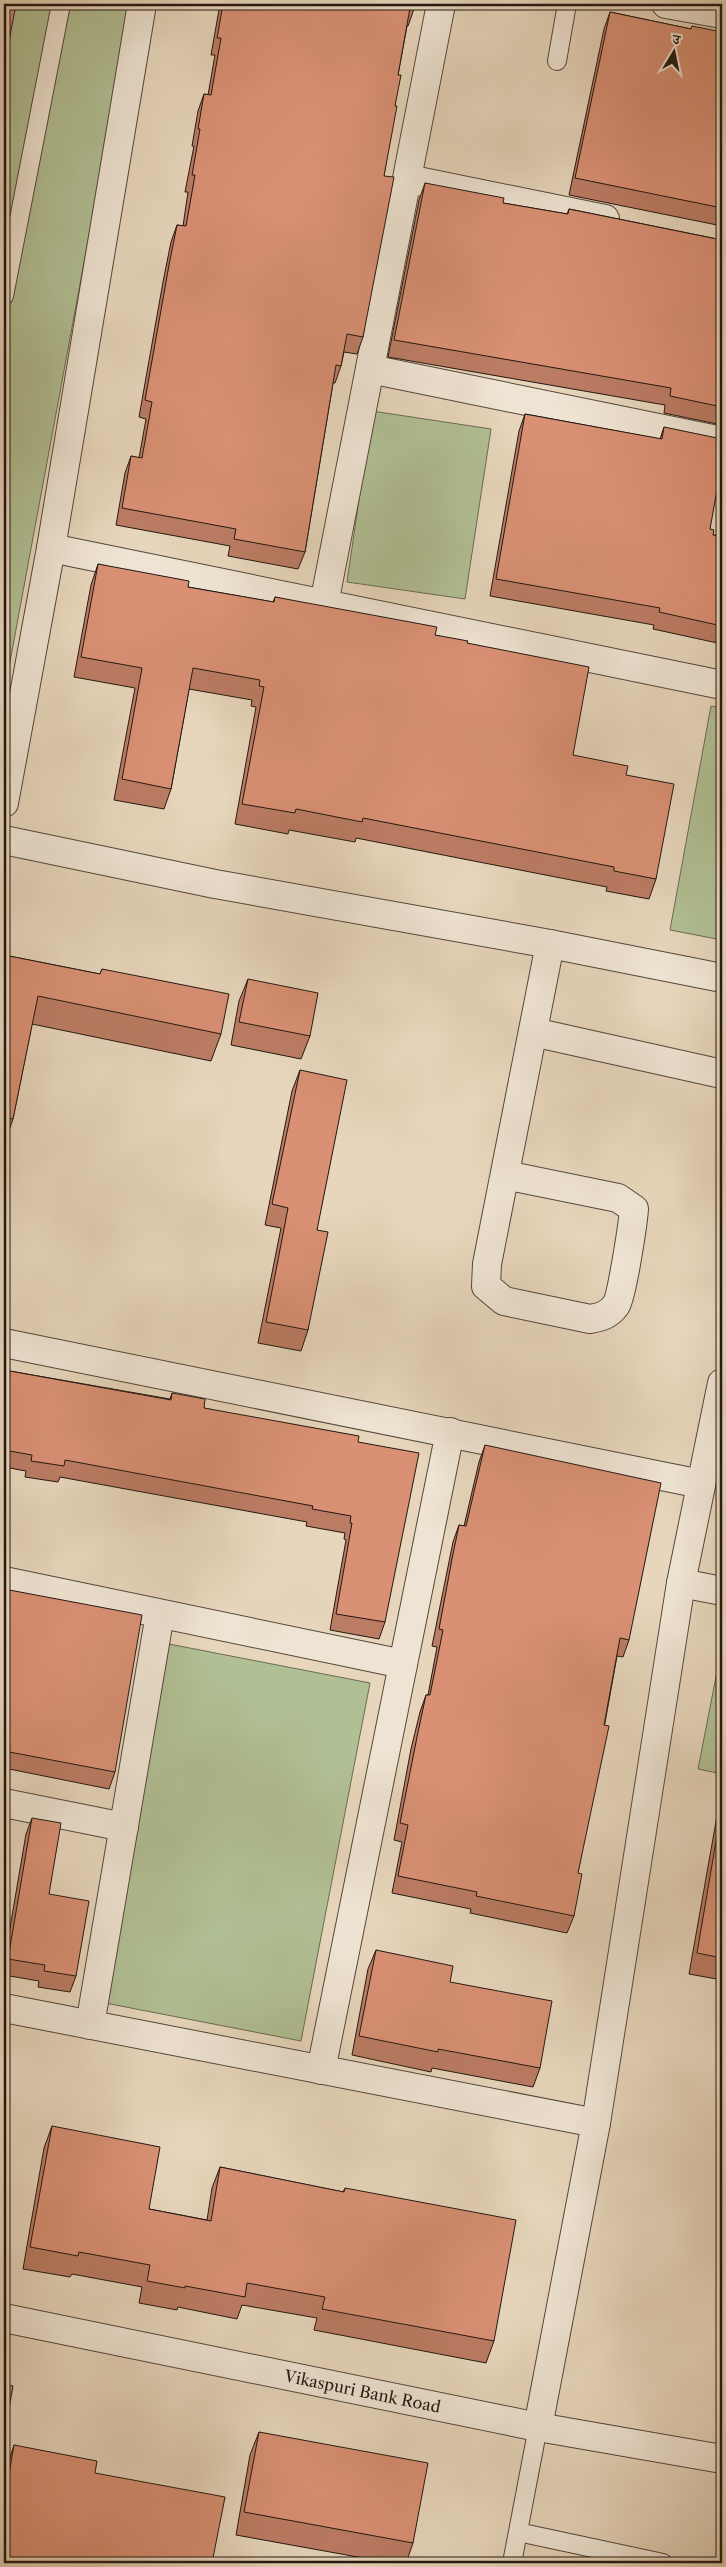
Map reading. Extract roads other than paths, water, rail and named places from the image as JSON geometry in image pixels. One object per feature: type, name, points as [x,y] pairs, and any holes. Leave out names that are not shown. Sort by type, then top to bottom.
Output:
[{"type":"street","points":[[4,804],[51,548],[142,4]]},
{"type":"street","points":[[324,604],[442,4]]},
{"type":"street","points":[[666,4],[722,14]]},
{"type":"street","points":[[408,179],[627,223]]},
{"type":"street","points":[[370,369],[722,441]]},
{"type":"street","points":[[51,548],[722,685]]},
{"type":"street","points":[[4,840],[215,884],[550,944],[722,978]]},
{"type":"street","points":[[505,1175],[618,1198],[634,1209],[633,1224],[617,1303],[603,1317],[590,1319],[504,1301],[486,1286],[487,1264],[550,944]]},
{"type":"street","points":[[533,1032],[722,1074]]},
{"type":"street","points":[[4,1343],[701,1484]]},
{"type":"street","points":[[538,2427],[596,2123],[681,1583],[722,1383]]},
{"type":"street","points":[[321,2070],[450,1432]]},
{"type":"street","points":[[4,1581],[403,1664]]},
{"type":"street","points":[[681,1583],[722,1591]]},
{"type":"street","points":[[90,2025],[160,1614]]},
{"type":"street","points":[[4,1803],[124,1827]]},
{"type":"street","points":[[4,2008],[596,2123]]},
{"type":"street","name":"Vikaspuri Bank Road","points":[[4,2318],[538,2427],[722,2459]]},
{"type":"lane","points":[[4,296],[61,4]]},
{"type":"lane","points":[[556,61],[568,4]]},
{"type":"lane","points":[[512,2563],[538,2427]]},
{"type":"lane","points":[[518,2532],[663,2563]]}]
